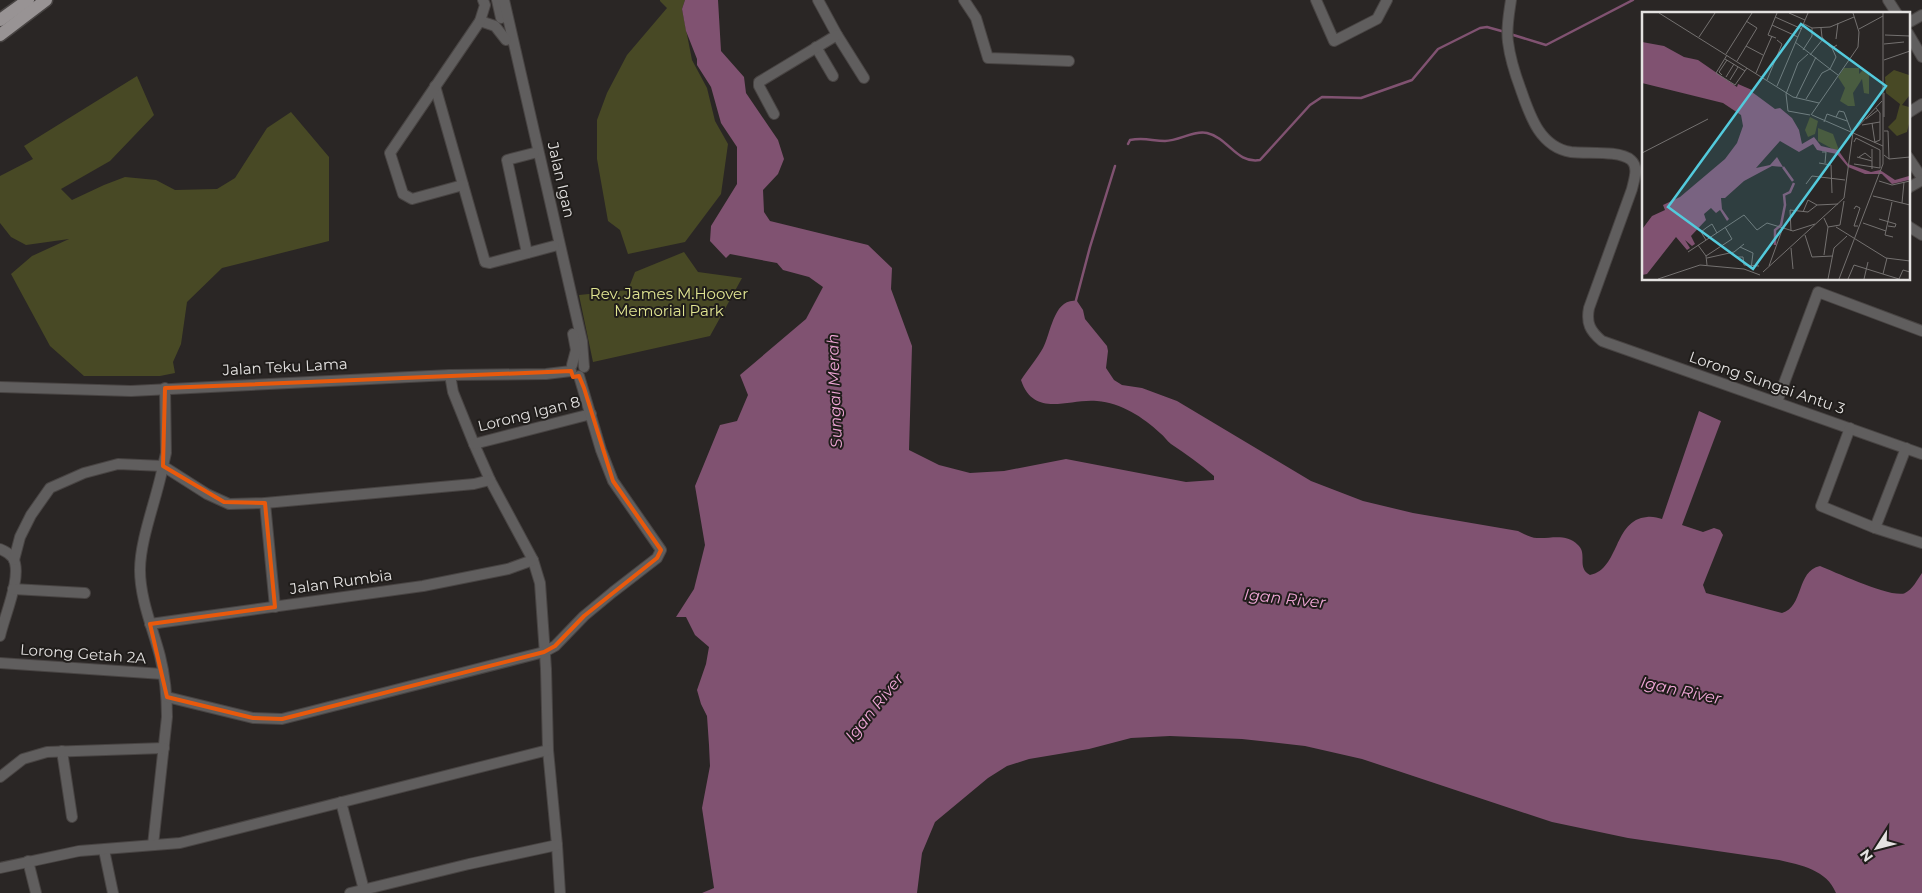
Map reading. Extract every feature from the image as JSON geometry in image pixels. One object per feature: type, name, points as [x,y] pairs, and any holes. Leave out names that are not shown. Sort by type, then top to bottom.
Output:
[{"type":"main road","points":[[0,20],[28,0]]},
{"type":"main road","points":[[0,35],[46,0]]},
{"type":"street","points":[[480,21],[485,5],[483,0]]},
{"type":"street","points":[[463,185],[412,199],[407,198],[403,194],[390,153],[491,6],[493,0]]},
{"type":"street","name":"Jalan Igan","points":[[497,0],[534,153],[575,342],[577,370]]},
{"type":"street","name":"Jalan Igan","points":[[504,0],[582,341],[577,370]]},
{"type":"street","points":[[509,20],[513,0]]},
{"type":"street","points":[[818,0],[836,35],[864,78]]},
{"type":"street","points":[[964,0],[976,18],[988,58],[1069,60]]},
{"type":"street","points":[[1316,0],[1334,41],[1377,19],[1388,0]]},
{"type":"street","name":"Lorong Sungai Antu 3","points":[[1511,0],[1507,40],[1513,70],[1530,118],[1537,130],[1558,148],[1570,152],[1615,155],[1627,158],[1633,162],[1636,171],[1632,189],[1589,308],[1587,320],[1591,332],[1602,341],[1922,454]]},
{"type":"street","points":[[1888,0],[1896,12]]},
{"type":"street","points":[[1910,22],[1922,15]]},
{"type":"street","points":[[480,21],[495,26],[506,40]]},
{"type":"street","points":[[774,114],[759,86],[759,82],[836,35]]},
{"type":"street","points":[[1910,36],[1922,57]]},
{"type":"street","points":[[816,47],[834,76]]},
{"type":"street","points":[[435,86],[485,262],[490,263],[554,246]]},
{"type":"street","points":[[1910,112],[1922,104]]},
{"type":"street","points":[[527,253],[507,160],[534,153]]},
{"type":"street","points":[[1910,161],[1922,179],[1910,187]]},
{"type":"street","points":[[1910,227],[1922,235]]},
{"type":"street","points":[[1777,402],[1818,292],[1922,331]]},
{"type":"street","points":[[168,697],[253,718],[282,719],[544,652],[555,646],[584,616],[657,558],[661,550],[613,480],[577,370]]},
{"type":"street","name":"Jalan Teku Lama","points":[[0,387],[131,391],[450,374],[546,374],[577,370]]},
{"type":"street","points":[[450,374],[453,392],[474,444],[490,480],[533,560],[540,583],[548,750],[560,893]]},
{"type":"street","points":[[153,845],[168,697],[141,587],[140,570],[142,549],[166,453],[165,388]]},
{"type":"street","name":"Lorong Igan 8","points":[[474,444],[591,414]]},
{"type":"street","points":[[1850,428],[1821,506],[1875,528],[1922,543]]},
{"type":"street","points":[[1875,528],[1906,448]]},
{"type":"street","points":[[14,560],[20,537],[31,514],[50,488],[84,473],[118,464],[163,466],[224,502],[242,504],[474,484],[490,480]]},
{"type":"street","points":[[265,503],[275,607]]},
{"type":"street","points":[[0,549],[11,556],[16,566],[14,589],[1,630]]},
{"type":"street","name":"Jalan Rumbia","points":[[150,624],[423,586],[508,569],[533,560]]},
{"type":"street","points":[[14,589],[85,593]]},
{"type":"street","name":"Lorong Getah 2A","points":[[0,664],[163,674]]},
{"type":"street","points":[[0,777],[31,755],[62,751],[164,748]]},
{"type":"street","points":[[0,868],[79,851],[180,843],[548,750]]},
{"type":"street","points":[[62,751],[72,817]]},
{"type":"street","points":[[341,802],[364,890]]},
{"type":"street","points":[[350,893],[557,845]]},
{"type":"street","points":[[104,850],[113,893]]},
{"type":"street","points":[[28,861],[36,893]]},
{"type":"highlighted area","points":[[571,371],[573,377],[579,376],[584,388],[613,481],[661,550],[657,558],[584,616],[555,646],[544,652],[282,719],[253,718],[167,697],[150,624],[275,607],[265,503],[224,502],[163,466],[165,388]]},
{"type":"green space","points":[[660,0],[685,0],[682,9],[692,60],[707,88],[715,121],[728,144],[721,194],[685,242],[628,254],[620,230],[608,221],[597,159],[597,120],[607,93],[627,55],[667,8]]},
{"type":"green space","points":[[137,76],[154,115],[110,161],[61,189],[72,200],[125,177],[156,180],[175,190],[217,189],[235,178],[267,128],[291,112],[329,157],[329,241],[222,268],[187,302],[181,344],[173,362],[175,373],[160,376],[84,376],[50,346],[11,274],[32,256],[69,239],[26,245],[11,237],[0,223],[0,176],[33,159],[24,146]]},
{"type":"green space","name":"Rev. James M.Hoover Memorial Park","points":[[684,252],[698,272],[742,278],[710,336],[593,362],[579,295],[628,290],[635,272]]},
{"type":"water","points":[[685,0],[718,0],[721,51],[744,77],[746,93],[778,140],[784,159],[778,174],[763,190],[764,212],[770,221],[868,245],[892,268],[891,289],[912,346],[909,450],[939,465],[970,473],[1004,471],[1066,459],[1186,482],[1214,480],[1214,476],[1171,444],[1153,427],[1139,416],[1123,408],[1097,401],[1043,403],[1034,399],[1027,392],[1021,380],[1043,348],[1058,310],[1069,301],[1077,301],[1083,310],[1085,319],[1107,346],[1106,368],[1114,380],[1122,385],[1142,388],[1177,401],[1311,481],[1363,501],[1413,513],[1518,531],[1535,538],[1558,537],[1573,541],[1581,549],[1584,568],[1590,575],[1600,571],[1607,564],[1628,526],[1636,520],[1649,517],[1662,519],[1699,411],[1721,421],[1682,525],[1703,532],[1714,528],[1720,530],[1723,535],[1703,585],[1706,593],[1782,613],[1794,604],[1807,575],[1812,569],[1820,566],[1877,589],[1899,594],[1905,593],[1910,589],[1922,573],[1922,893],[1836,893],[1832,885],[1820,874],[1796,864],[1628,838],[1552,822],[1362,759],[1305,746],[1242,739],[1170,736],[1131,738],[1089,749],[1029,759],[1007,766],[988,778],[935,822],[922,853],[917,893],[702,893],[714,888],[702,808],[710,766],[707,716],[697,690],[706,664],[709,647],[695,635],[686,617],[676,617],[694,589],[705,545],[695,486],[720,425],[737,421],[748,395],[740,375],[806,319],[823,287],[809,277],[783,270],[777,263],[730,254],[726,258],[710,241],[711,226],[737,184],[737,147],[721,123],[711,87],[697,65],[697,59],[686,31],[682,9]]},
{"type":"waterway","points":[[1510,34],[1546,45],[1633,0]]},
{"type":"waterway","points":[[1128,144],[1130,140],[1135,139],[1165,141],[1202,132],[1215,136],[1238,155],[1252,160],[1260,160],[1310,105],[1322,97],[1361,98],[1412,80],[1438,49],[1480,28],[1487,27],[1505,32]]},
{"type":"waterway","points":[[1075,304],[1115,166]]},
{"type":"water label","name":"Sungai Merah","points":[[834,391]]},
{"type":"water label","name":"Igan River","points":[[1285,598]]},
{"type":"water label","name":"Igan River","points":[[1681,690]]},
{"type":"water label","name":"Igan River","points":[[874,707]]}]
